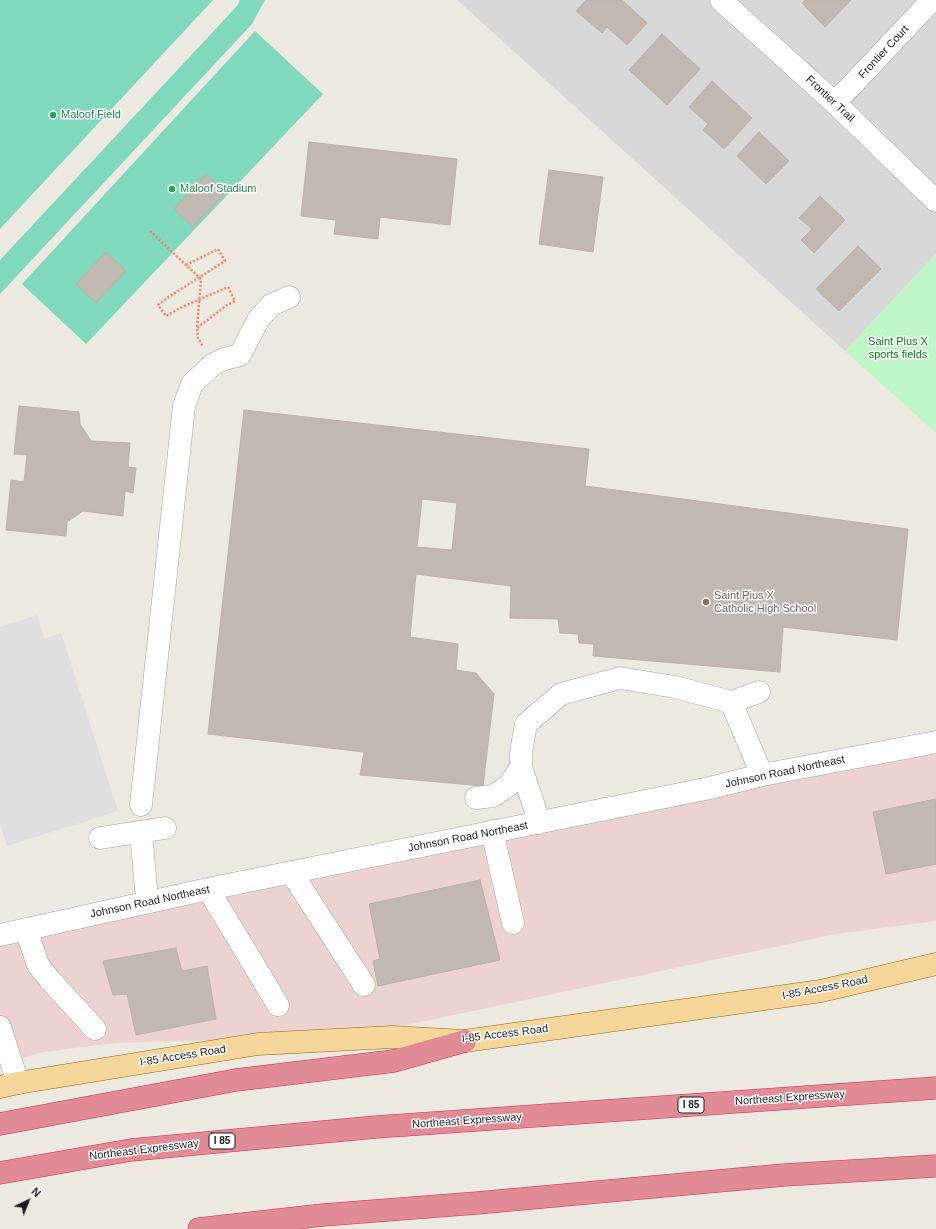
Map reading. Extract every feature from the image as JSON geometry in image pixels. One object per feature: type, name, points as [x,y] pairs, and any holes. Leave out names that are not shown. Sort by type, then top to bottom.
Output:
[{"type":"highway","points":[[0,1124],[236,1080],[394,1061],[466,1041]]},
{"type":"highway","name":"Northeast Expressway","points":[[0,1173],[131,1150],[376,1127],[936,1088]]},
{"type":"highway","points":[[199,1229],[323,1215],[491,1202],[784,1175],[936,1166]]},
{"type":"main road","name":"I-85 Access Road","points":[[9,1085],[258,1044],[392,1037],[466,1041],[821,991],[936,964]]},
{"type":"street","name":"Frontier Trail","points":[[721,0],[836,103],[936,201]]},
{"type":"street","name":"Frontier Court","points":[[836,103],[932,0]]},
{"type":"street","points":[[141,806],[184,406],[192,384],[212,365],[224,359],[240,355],[258,320],[271,305],[289,297]]},
{"type":"street","points":[[538,823],[521,767],[521,752],[526,724],[561,694],[620,678],[675,687],[732,702],[759,692]]},
{"type":"street","points":[[732,702],[762,775]]},
{"type":"street","name":"Johnson Road Northeast","points":[[0,935],[208,889],[710,788],[762,775],[936,742]]},
{"type":"street","points":[[476,798],[493,796],[509,785],[521,767]]},
{"type":"street","points":[[100,838],[164,828]]},
{"type":"street","points":[[492,831],[513,923]]},
{"type":"street","points":[[141,832],[146,889],[149,902]]},
{"type":"street","points":[[291,872],[364,985]]},
{"type":"street","points":[[208,889],[278,1005]]},
{"type":"street","points":[[26,929],[38,965],[95,1029]]},
{"type":"street","points":[[0,1027],[9,1085]]},
{"type":"path","points":[[150,231],[201,279],[197,328],[198,338],[212,365]]},
{"type":"path","points":[[186,265],[218,249],[225,261],[158,305],[166,316],[228,287],[235,301],[227,305],[197,328]]},
{"type":"shaded area","points":[[457,0],[936,0],[936,254],[845,351]]},
{"type":"shaded area","points":[[37,615],[44,639],[61,633],[118,811],[7,846],[0,824],[0,627]]},
{"type":"shaded area","points":[[936,746],[936,921],[836,934],[355,1036],[115,1043],[44,1052],[0,1064],[0,941]]},
{"type":"green space","name":"Maloof Field","points":[[0,0],[213,0],[0,229]]},
{"type":"green space","points":[[240,0],[265,0],[252,24],[0,294],[0,260],[237,6]]},
{"type":"green space","name":"Maloof Stadium","points":[[255,31],[323,94],[86,344],[22,284]]},
{"type":"green space","name":"Saint Pius X sports fields","points":[[936,254],[936,433],[845,351]]},
{"type":"building","points":[[586,0],[622,0],[647,23],[627,45],[607,27],[602,33],[576,11]]},
{"type":"building","points":[[805,0],[851,0],[825,27],[802,3]]},
{"type":"building","points":[[662,34],[700,69],[667,105],[629,70]]},
{"type":"building","points":[[712,81],[752,118],[724,149],[703,130],[708,124],[689,107]]},
{"type":"building","points":[[759,132],[789,161],[766,184],[737,156]]},
{"type":"building","points":[[309,142],[457,159],[450,225],[380,217],[378,239],[334,234],[336,220],[301,216]]},
{"type":"building","points":[[549,170],[603,177],[593,252],[539,244]]},
{"type":"building","points":[[206,174],[226,192],[193,227],[174,209]]},
{"type":"building","points":[[820,196],[845,220],[814,253],[801,240],[812,229],[799,218]]},
{"type":"building","points":[[858,246],[881,269],[839,311],[816,289]]},
{"type":"building","points":[[106,252],[126,271],[96,303],[76,284]]},
{"type":"building","points":[[19,406],[79,412],[80,424],[91,441],[130,443],[128,467],[136,468],[133,493],[125,491],[123,516],[83,511],[67,522],[66,536],[6,530],[11,480],[24,482],[27,455],[14,454]]},
{"type":"building","name":"Saint Pius X Catholic High School","points":[[244,410],[589,449],[585,486],[908,529],[897,640],[783,627],[780,672],[593,656],[594,644],[579,643],[578,634],[560,633],[558,619],[510,618],[511,586],[416,574],[410,637],[458,644],[456,670],[476,673],[494,694],[483,786],[360,775],[364,752],[208,734]],"holes":[[[422,499],[457,503],[452,550],[417,547]]]},
{"type":"building","points":[[936,799],[936,864],[886,874],[873,812]]},
{"type":"building","points":[[480,880],[500,960],[378,986],[373,961],[380,959],[369,904]]},
{"type":"building","points":[[176,948],[182,971],[207,966],[216,1019],[136,1035],[127,994],[113,995],[103,961]]},
{"type":"place","name":"Maloof Field","points":[[53,115]]},
{"type":"place","name":"Maloof Stadium","points":[[172,189]]},
{"type":"place","name":"Saint Pius X Catholic High School","points":[[706,602]]}]
